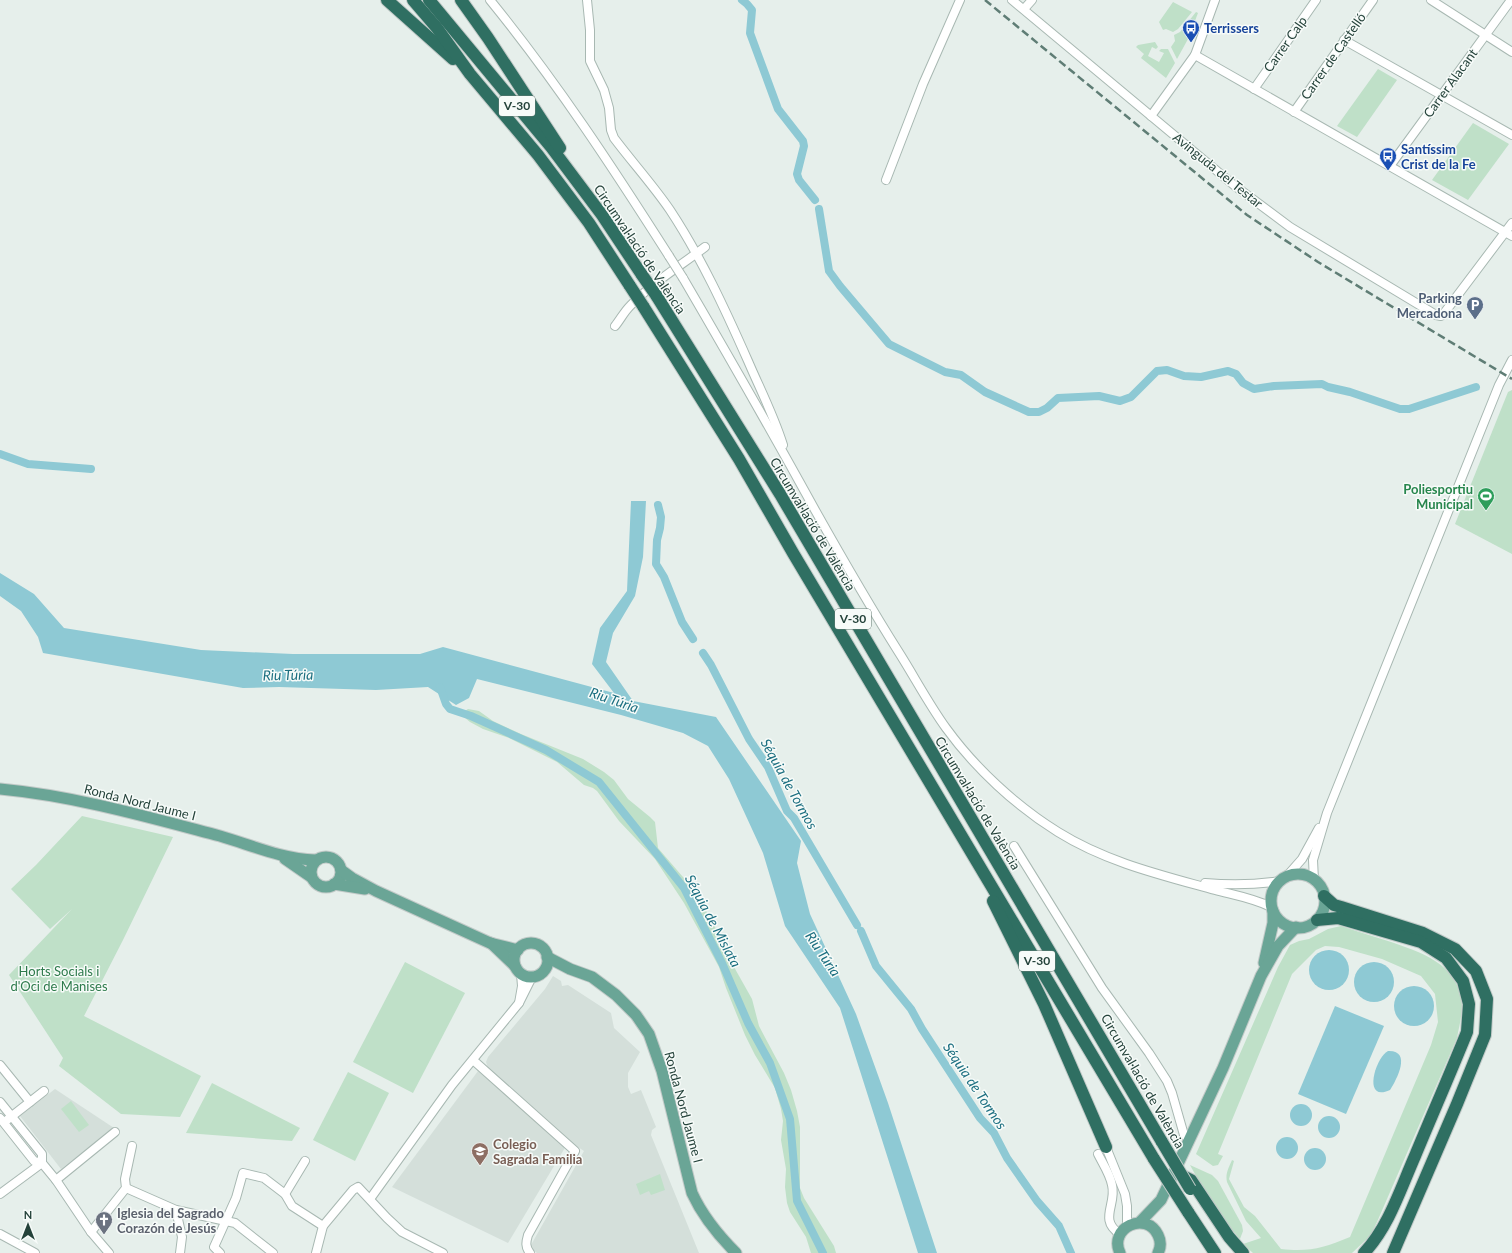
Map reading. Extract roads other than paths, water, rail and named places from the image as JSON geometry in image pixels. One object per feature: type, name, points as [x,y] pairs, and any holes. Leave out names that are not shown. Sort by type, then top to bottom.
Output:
[{"type":"highway","points":[[387,0],[470,74]]},
{"type":"highway","name":"V-30","points":[[412,0],[437,28],[470,74],[538,155],[589,222],[643,306],[739,459],[1154,1158],[1215,1253]]},
{"type":"highway","name":"Circumval·lació de València","points":[[429,0],[546,141],[602,215],[656,295],[776,488],[1162,1142],[1182,1175],[1193,1188],[1232,1253]]},
{"type":"highway","points":[[461,0],[488,38],[575,170],[602,215]]},
{"type":"highway","points":[[919,764],[955,833],[994,902],[1041,997],[1102,1150]]},
{"type":"highway","points":[[1324,896],[1334,905],[1423,933],[1455,949],[1476,971],[1487,999],[1485,1035],[1393,1253]]},
{"type":"highway","points":[[1317,920],[1338,918],[1421,942],[1446,958],[1463,981],[1469,1004],[1467,1032],[1388,1220],[1375,1241],[1364,1253]]},
{"type":"highway","points":[[1193,1188],[1229,1237],[1243,1253]]},
{"type":"main road","name":"Ronda Nord Jaume I","points":[[0,788],[25,791],[147,817],[301,860],[315,860]]},
{"type":"main road","name":"Ronda Nord Jaume I","points":[[272,852],[311,877]]},
{"type":"main road","points":[[323,856],[333,858],[340,865],[341,870],[340,878],[334,884],[327,887],[320,886],[314,882],[311,877],[310,868],[315,860],[323,856]]},
{"type":"main road","points":[[341,870],[352,878],[376,891],[490,943],[518,950]]},
{"type":"main road","points":[[1261,976],[1272,923],[1272,909],[1273,890],[1283,879],[1301,874],[1314,880],[1321,887],[1324,896],[1323,911],[1317,920],[1311,924],[1304,927],[1296,927],[1282,922],[1272,909]]},
{"type":"main road","points":[[334,884],[376,891]]},
{"type":"main road","points":[[1158,1253],[1160,1243],[1156,1222],[1161,1200],[1223,1068],[1261,976],[1278,946],[1296,927]]},
{"type":"main road","points":[[490,943],[518,970],[526,976],[532,977],[538,975],[547,962],[542,947],[536,944],[525,944],[518,950],[514,960],[518,970]]},
{"type":"main road","name":"Ronda Nord Jaume I","points":[[547,962],[592,977],[616,995],[636,1015],[648,1034],[662,1071],[692,1193],[700,1210],[720,1237],[736,1253]]},
{"type":"main road","points":[[1140,1222],[1161,1200]]},
{"type":"main road","points":[[1119,1252],[1118,1239],[1124,1230],[1133,1223],[1140,1222],[1153,1227],[1157,1232]]},
{"type":"street","points":[[490,0],[536,58],[625,187],[683,278],[871,608],[945,726],[973,760],[1005,792],[1034,816],[1060,833],[1098,853],[1131,866],[1225,893],[1253,899],[1272,909]]},
{"type":"street","points":[[587,0],[590,30],[590,61],[604,90],[609,108],[611,130],[614,138],[670,209],[697,254],[720,298],[741,345],[780,434],[789,463]]},
{"type":"street","points":[[886,180],[923,84],[960,0]]},
{"type":"street","name":"Avinguda del Testar","points":[[1012,0],[1235,186],[1290,226],[1436,315],[1441,316],[1509,234]]},
{"type":"street","points":[[1024,10],[1032,0]]},
{"type":"street","points":[[1151,116],[1195,55],[1215,0]]},
{"type":"street","name":"Carrer Calp","points":[[1254,89],[1316,0]]},
{"type":"street","name":"Carrer de Castelló","points":[[1294,112],[1373,0]]},
{"type":"street","points":[[1431,0],[1512,52]]},
{"type":"street","name":"Carrer Alacant","points":[[1390,166],[1511,0]]},
{"type":"street","points":[[1344,40],[1512,135]]},
{"type":"street","points":[[1195,55],[1509,234],[1512,223]]},
{"type":"street","points":[[615,326],[629,307],[648,290],[705,247]]},
{"type":"street","points":[[1314,880],[1313,860],[1327,813],[1503,374],[1512,360]]},
{"type":"street","points":[[1186,882],[1256,885],[1283,879],[1302,859],[1327,813]]},
{"type":"street","points":[[1014,846],[1102,988],[1168,1081],[1184,1135],[1190,1139]]},
{"type":"street","points":[[518,970],[522,986],[519,1003]]},
{"type":"street","points":[[370,1199],[452,1085],[519,1003],[532,977]]},
{"type":"street","points":[[473,1060],[576,1151],[528,1234],[526,1242],[527,1249],[530,1253]]},
{"type":"street","points":[[0,1065],[30,1102]]},
{"type":"street","points":[[44,1091],[11,1117],[1,1122],[34,1161],[42,1163],[56,1180],[91,1232],[109,1253]]},
{"type":"street","points":[[0,1102],[42,1154],[42,1163]]},
{"type":"street","points":[[56,1180],[115,1132]]},
{"type":"street","points":[[91,1232],[126,1188],[125,1179],[132,1146]]},
{"type":"street","points":[[1102,1150],[1125,1194],[1127,1206],[1124,1230],[1113,1229],[1110,1223],[1113,1190],[1102,1150]]},
{"type":"street","points":[[285,1194],[305,1161]]},
{"type":"street","points":[[0,1194],[42,1163]]},
{"type":"street","points":[[217,1250],[236,1198],[243,1173],[264,1178],[285,1194],[292,1206],[323,1226]]},
{"type":"street","points":[[316,1253],[323,1226],[352,1190],[358,1187],[402,1232],[443,1253]]},
{"type":"street","points":[[126,1188],[176,1210],[227,1220],[235,1223],[273,1253]]},
{"type":"street","points":[[176,1210],[182,1237],[180,1253]]},
{"type":"street","points":[[0,1236],[35,1253]]},
{"type":"water","name":"Riu Túria","points":[[631,501],[646,501],[643,557],[635,596],[613,633],[606,662],[633,701],[716,717],[801,841],[797,863],[810,914],[856,1014],[888,1103],[937,1253],[918,1253],[840,1008],[785,926],[763,853],[729,779],[708,746],[683,733],[621,715],[477,679],[469,698],[456,705],[428,687],[376,690],[279,687],[243,688],[43,653],[38,637],[21,611],[0,596],[0,573],[34,594],[64,628],[201,650],[293,654],[420,654],[443,647],[614,693],[592,664],[600,628],[627,591]]},
{"type":"water","points":[[1329,950],[1343,956],[1349,970],[1343,984],[1329,990],[1315,984],[1309,970],[1315,956]]},
{"type":"water","points":[[1374,962],[1388,968],[1394,982],[1388,996],[1374,1002],[1360,996],[1354,982],[1360,968]]},
{"type":"water","points":[[1414,986],[1428,992],[1434,1006],[1428,1020],[1414,1026],[1400,1020],[1394,1006],[1400,992]]},
{"type":"water","points":[[1335,1006],[1384,1026],[1346,1114],[1298,1094]]},
{"type":"water","points":[[1388,1051],[1395,1052],[1399,1055],[1401,1066],[1390,1090],[1381,1092],[1376,1090],[1374,1078],[1379,1062],[1383,1055]]},
{"type":"water","points":[[1301,1104],[1309,1107],[1312,1115],[1309,1123],[1301,1126],[1293,1123],[1290,1115],[1293,1107]]},
{"type":"water","points":[[1329,1116],[1337,1119],[1340,1127],[1337,1135],[1329,1138],[1321,1135],[1318,1127],[1321,1119]]},
{"type":"water","points":[[1287,1137],[1295,1140],[1298,1148],[1295,1156],[1287,1159],[1279,1156],[1276,1148],[1279,1140]]},
{"type":"water","points":[[1315,1148],[1323,1151],[1326,1159],[1323,1167],[1315,1170],[1307,1167],[1304,1159],[1307,1151]]},
{"type":"waterway","points":[[742,0],[752,10],[750,33],[778,109],[803,141],[804,146],[797,174],[799,180],[815,200]]},
{"type":"waterway","points":[[819,209],[829,271],[889,344],[945,372],[961,375],[985,392],[1029,412],[1039,412],[1047,408],[1058,398],[1099,396],[1120,401],[1131,397],[1157,371],[1167,370],[1184,376],[1201,377],[1228,371],[1236,374],[1243,383],[1254,389],[1274,386],[1322,384],[1400,409],[1409,409],[1476,387]]},
{"type":"waterway","name":"Séquia de Tormos","points":[[0,454],[28,464],[91,469]]},
{"type":"waterway","name":"Séquia de Tormos","points":[[658,505],[661,517],[657,540],[656,564],[664,577],[682,622],[693,639]]},
{"type":"waterway","name":"Séquia de Tormos","points":[[703,653],[711,665],[749,739],[768,767],[787,811],[794,818],[857,925]]},
{"type":"waterway","name":"Séquia de Mislata","points":[[440,687],[446,704],[450,709],[471,716],[546,750],[599,782],[684,888],[722,963],[748,1023],[770,1063],[790,1119],[797,1201],[823,1253]]},
{"type":"waterway","name":"Séquia de Tormos","points":[[861,931],[876,966],[911,1009],[922,1029],[980,1118],[994,1133],[1007,1158],[1037,1201],[1059,1226],[1071,1253]]},
{"type":"railway","points":[[985,0],[1247,215],[1318,262],[1512,379]]},
{"type":"place","name":"Terrissers","points":[[1191,43]]},
{"type":"place","name":"Santíssim Crist de la Fe","points":[[1388,171]]},
{"type":"place","name":"Parking Mercadona","points":[[1475,320]]},
{"type":"place","name":"Poliesportiu Municipal","points":[[1486,511]]},
{"type":"place","name":"Colegio Sagrada Familia","points":[[480,1166]]},
{"type":"place","name":"Iglesia del Sagrado Corazón de Jesús","points":[[104,1235]]},
{"type":"park label","name":"Horts Socials i d'Oci de Manises","points":[[59,978]]}]
